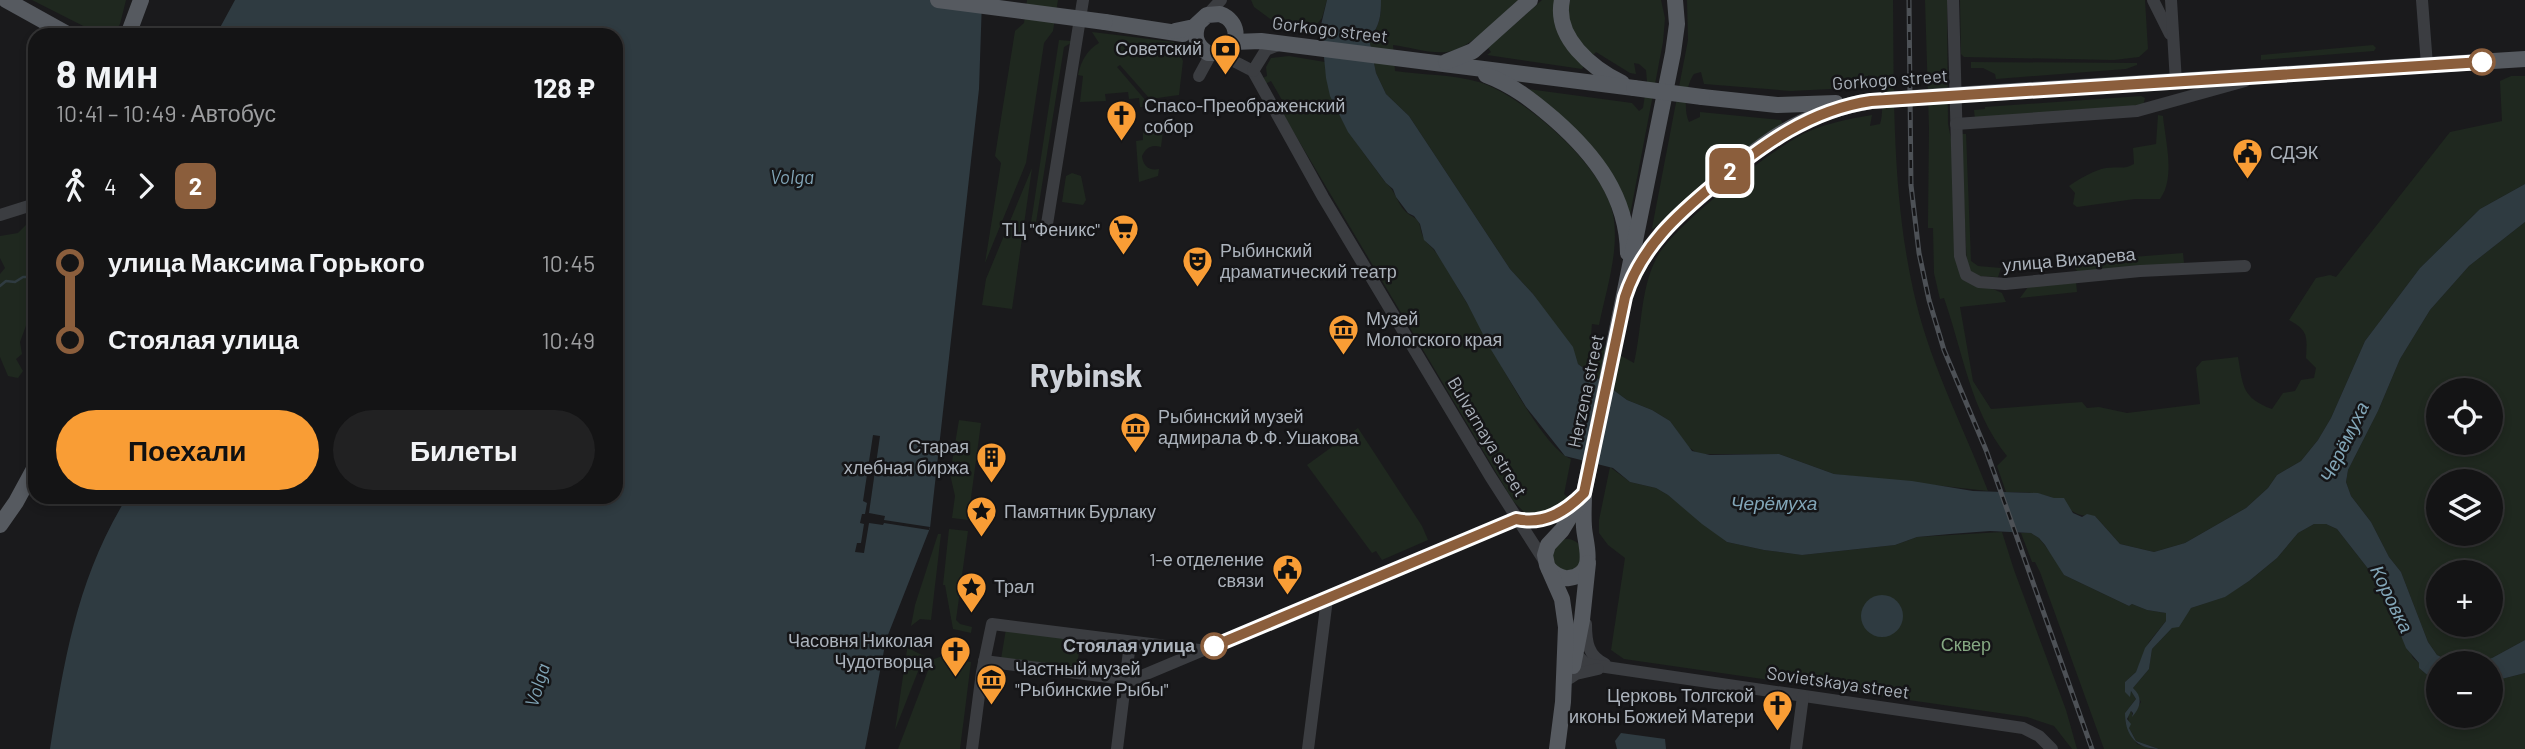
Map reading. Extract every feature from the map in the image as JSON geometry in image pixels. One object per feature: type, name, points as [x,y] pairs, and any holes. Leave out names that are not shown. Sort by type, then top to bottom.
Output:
[{"type":"main road","points":[[6,0],[56,28]]},
{"type":"main road","points":[[131,28],[141,0]]},
{"type":"main road","points":[[938,0],[1175,31],[1197,42]]},
{"type":"main road","points":[[1436,63],[1459,58],[1473,51],[1530,0]]},
{"type":"main road","points":[[1562,0],[1562,20],[1577,49],[1601,71],[1634,88]]},
{"type":"main road","points":[[1625,297],[1675,38],[1675,0]]},
{"type":"main road","points":[[1175,31],[1216,13],[1233,30],[1227,51],[1216,54],[1202,49],[1195,33],[1202,20]]},
{"type":"main road","name":"Gorkogo street","points":[[1233,30],[1261,41],[1702,97],[1791,105],[2525,59]]},
{"type":"main road","points":[[1436,63],[1480,74],[1513,87],[1566,129],[1593,158],[1612,187],[1624,217],[1628,249],[1625,297]]},
{"type":"main road","points":[[1625,297],[1636,269],[1663,230],[1691,203],[1749,156],[1800,123],[1832,110],[1871,101]]},
{"type":"main road","name":"Herzena street","points":[[1584,493],[1625,297]]},
{"type":"main road","points":[[0,525],[28,480]]},
{"type":"main road","points":[[1557,749],[1567,639],[1562,599],[1548,567],[1546,550],[1584,493]]},
{"type":"main road","points":[[1563,702],[1576,655],[1588,552],[1584,527],[1584,493]]},
{"type":"main road","points":[[1548,567],[1558,576],[1574,577],[1583,571],[1588,552],[1577,536],[1558,535]]},
{"type":"street","points":[[1047,224],[1083,0]]},
{"type":"street","points":[[1202,20],[1223,0],[1233,30]]},
{"type":"street","points":[[1953,0],[1956,124],[2148,110],[2258,77]]},
{"type":"street","points":[[2153,0],[2174,42]]},
{"type":"street","points":[[2171,0],[2176,82]]},
{"type":"street","points":[[2422,0],[2427,65]]},
{"type":"street","points":[[1199,76],[1216,54],[1253,71],[1266,50],[1288,44]]},
{"type":"street","name":"Bulvarnaya street","points":[[1253,71],[1317,186],[1548,567]]},
{"type":"street","name":"улица Вихарева","points":[[1956,124],[1960,256],[1964,273],[1971,279],[2005,284],[2140,271],[2245,266]]},
{"type":"street","points":[[0,215],[28,206]]},
{"type":"street","points":[[984,661],[1125,681],[1520,520],[1546,519],[1556,515],[1584,493]]},
{"type":"street","points":[[1520,520],[1547,528],[1558,535]]},
{"type":"street","points":[[1588,552],[1587,641],[1594,657],[1612,667]]},
{"type":"street","points":[[1308,749],[1327,599]]},
{"type":"street","points":[[972,749],[992,624],[1203,651]]},
{"type":"street","points":[[1567,639],[1576,655]]},
{"type":"street","points":[[1117,749],[1130,643]]},
{"type":"street","name":"Sovietskaya street","points":[[1576,655],[1588,664],[2023,728],[2039,736],[2052,749]]},
{"type":"street","name":"Sovietskaya street","points":[[1570,678],[1583,672],[1612,667]]},
{"type":"street","points":[[1796,749],[1803,696]]},
{"type":"green space","points":[[32,0],[126,0],[117,28],[87,28]]},
{"type":"green space","points":[[1027,0],[1058,0],[1053,31],[1044,43],[1026,163],[985,263],[1001,163],[995,156],[1015,31],[1024,23]]},
{"type":"green space","points":[[1251,0],[1327,0],[1322,18],[1312,30],[1281,27],[1254,7]]},
{"type":"green space","points":[[1381,0],[1518,0],[1485,31],[1456,50],[1433,52],[1393,45],[1395,71],[1468,79],[1497,90],[1539,117],[1579,155],[1607,195],[1615,228],[1613,256],[1599,325],[1592,324],[1591,335],[1594,341],[1634,363],[1644,297],[1651,271],[1656,259],[1681,228],[1748,171],[1805,133],[1830,124],[1872,115],[1870,126],[1880,124],[1881,119],[1882,100],[1877,77],[1868,75],[1870,87],[1791,91],[1704,84],[1701,72],[1694,74],[1686,98],[1689,122],[1700,117],[1700,112],[1781,120],[1783,124],[1693,193],[1653,229],[1688,40],[1687,0],[1893,0],[1898,190],[1908,265],[1931,351],[1988,491],[1834,474],[1779,454],[1699,454],[1688,447],[1670,421],[1627,400],[1578,364],[1533,294],[1510,269],[1409,116],[1386,94],[1376,73],[1369,38],[1376,30]]},
{"type":"green space","points":[[1542,0],[1555,0],[1585,65],[1582,69],[1487,55],[1491,52],[1488,48]]},
{"type":"green space","points":[[1570,0],[1661,0],[1665,18],[1663,42],[1630,215],[1528,89],[1632,103],[1639,111],[1643,108],[1646,70],[1634,63],[1636,74],[1630,73],[1596,52],[1593,55],[1582,44],[1570,23]]},
{"type":"green space","points":[[1925,0],[1947,0],[1948,124],[1952,144],[1956,256],[1986,286],[2002,293],[2006,302],[1960,307],[1973,381],[1991,409],[2082,402],[2087,408],[2099,407],[2127,413],[2200,404],[2196,368],[2202,361],[2238,357],[2241,376],[2249,395],[2272,409],[2283,393],[2295,391],[2301,380],[2314,378],[2316,368],[2306,358],[2305,335],[2289,320],[2316,278],[2330,275],[2336,277],[2450,132],[2502,121],[2500,81],[2511,76],[2525,76],[2525,184],[2480,209],[2420,268],[2365,341],[2331,418],[2301,461],[2277,475],[2268,488],[2246,508],[2185,543],[2154,552],[2120,544],[2095,516],[2075,513],[2046,495],[2006,492],[1997,466],[2007,456],[1994,438],[1976,400],[1944,298],[1940,299],[1934,273],[1933,228],[1928,228],[1929,128]]},
{"type":"green space","points":[[1960,0],[2145,0],[2148,49],[2139,57],[2114,60],[1964,57],[1961,54]]},
{"type":"green space","points":[[1092,32],[1174,42],[1183,61],[1179,95],[1150,99],[1120,65],[1117,67],[1146,101],[1147,107],[1140,107],[1139,98],[1129,99],[1128,92],[1105,94],[1106,101],[1080,102],[1083,76],[1078,75],[1079,70],[1088,53],[1099,43]]},
{"type":"green space","points":[[1059,40],[1071,43],[1064,47],[1035,229],[1030,229]]},
{"type":"green space","points":[[2373,45],[2376,48],[2374,51],[2261,60],[2261,55]]},
{"type":"green space","points":[[1289,56],[1325,62],[1332,96],[1346,126],[1407,213],[1418,221],[1422,235],[1446,268],[1528,412],[1558,450],[1571,459],[1564,494],[1567,497],[1564,506],[1558,511],[1527,515],[1513,501],[1281,111],[1286,107],[1271,81],[1265,84],[1263,78],[1267,76],[1266,67],[1271,58]]},
{"type":"green space","points":[[1971,62],[2137,65],[2126,69],[1996,79],[1995,74],[1983,68],[1971,68]]},
{"type":"green space","points":[[2141,96],[2145,98],[2143,106],[1975,119],[1974,110],[1985,107]]},
{"type":"green space","points":[[2158,115],[2163,116],[2169,170],[2168,181],[2160,199],[2135,199],[2077,207],[2073,204],[2075,193],[2069,186],[2101,169],[2130,166],[2134,164],[2133,148],[2156,144]]},
{"type":"green space","points":[[1149,130],[1150,133],[1163,131],[1161,147],[1150,147],[1142,156],[1147,167],[1159,169],[1158,176],[1139,182],[1136,141],[1143,140],[1143,131]]},
{"type":"green space","points":[[1961,134],[1966,134],[1971,261],[1978,266],[2001,268],[1998,277],[1978,276],[1967,269]]},
{"type":"green space","points":[[1032,168],[1012,309],[982,305],[986,279]]},
{"type":"green space","points":[[1072,173],[1081,176],[1086,200],[1083,205],[1062,202],[1066,176]]},
{"type":"green space","points":[[2525,222],[2525,640],[2503,652],[2434,651],[2426,637],[2503,637],[2503,560],[2426,560],[2426,637],[2401,572],[2389,557],[2371,522],[2351,496],[2346,482],[2348,470],[2378,411],[2400,359],[2430,310],[2469,266]]},
{"type":"green space","points":[[28,223],[28,323],[20,342],[22,354],[16,359],[23,371],[18,378],[8,376],[0,357],[0,274],[5,268],[0,258],[0,236],[18,233]]},
{"type":"green space","points":[[2183,253],[2184,263],[2078,272],[2070,262]]},
{"type":"green space","points":[[2076,282],[2077,292],[2020,298],[2028,287]]},
{"type":"green space","points":[[959,420],[981,423],[968,520],[952,518],[955,496],[950,474]]},
{"type":"green space","points":[[1358,428],[1422,526],[1428,540],[1382,560],[1376,551],[1372,553],[1307,465]]},
{"type":"green space","name":"Сквер","points":[[1610,467],[1630,482],[1656,488],[1668,495],[1727,542],[1764,550],[1802,555],[1895,545],[1917,537],[2002,532],[2066,710],[2077,749],[2072,749],[2054,726],[2027,717],[1624,659],[1611,650],[1625,558],[1608,545],[1599,533],[1599,520]]},
{"type":"green space","points":[[2314,524],[2326,524],[2337,529],[2373,575],[2413,658],[2426,674],[2426,728],[2503,728],[2503,679],[2525,673],[2525,749],[2159,749],[2136,741],[2129,728],[2128,713],[2132,712],[2132,716],[2141,702],[2133,688],[2149,669],[2152,649],[2191,608],[2224,597],[2249,581],[2277,558],[2298,533]]},
{"type":"green space","points":[[949,529],[968,531],[956,620],[972,627],[971,633],[953,629],[943,585]]},
{"type":"green space","points":[[2021,533],[2031,533],[2039,538],[2064,575],[2129,606],[2132,604],[2166,613],[2166,621],[2149,642],[2136,672],[2125,682],[2129,693],[2131,691],[2136,699],[2125,713],[2126,724],[2137,744],[2152,749],[2104,749],[2040,572],[2035,562],[2032,562]]},
{"type":"green space","points":[[938,534],[941,534],[931,620],[920,619],[911,626],[915,605]]},
{"type":"green space","points":[[1567,539],[1578,544],[1583,555],[1578,566],[1567,571],[1556,566],[1551,555],[1556,544]]},
{"type":"green space","points":[[1006,629],[1109,644],[1107,652],[1084,649],[1079,653],[1078,659],[1082,665],[1105,668],[1104,674],[1001,659]]},
{"type":"green space","points":[[908,643],[912,650],[924,656],[895,730]]},
{"type":"green space","points":[[942,656],[971,662],[960,749],[898,749],[932,660]]},
{"type":"water","name":"Volga","points":[[235,0],[982,0],[979,89],[930,528],[886,640],[865,749],[50,749],[75,619],[96,558],[123,504],[623,504],[623,28],[220,28]]},
{"type":"water","name":"Черёмуха","points":[[1327,0],[1381,0],[1376,30],[1369,38],[1376,73],[1386,94],[1409,116],[1510,269],[1533,294],[1573,347],[1578,364],[1627,400],[1670,421],[1692,451],[1710,455],[1779,454],[1834,474],[1912,481],[1973,491],[2038,493],[2064,498],[2073,513],[2082,517],[2087,514],[2095,516],[2120,544],[2154,552],[2185,543],[2246,508],[2268,488],[2277,475],[2301,461],[2331,418],[2365,341],[2420,268],[2480,209],[2525,184],[2525,222],[2469,266],[2430,310],[2400,359],[2378,411],[2348,470],[2346,482],[2351,496],[2371,522],[2389,557],[2401,572],[2428,642],[2434,651],[2426,651],[2426,674],[2406,648],[2383,592],[2373,575],[2337,529],[2326,524],[2314,524],[2298,533],[2277,558],[2249,581],[2225,597],[2191,608],[2179,627],[2172,628],[2152,649],[2149,669],[2133,688],[2139,698],[2139,706],[2132,717],[2131,711],[2127,719],[2136,741],[2159,749],[2151,748],[2138,743],[2133,739],[2127,728],[2125,713],[2136,699],[2131,691],[2130,697],[2125,692],[2125,682],[2136,672],[2145,648],[2166,621],[2166,613],[2132,604],[2129,606],[2064,575],[2045,545],[2031,533],[1990,531],[1917,537],[1895,545],[1802,555],[1764,550],[1727,542],[1656,488],[1630,482],[1613,468],[1565,456],[1526,407],[1490,348],[1467,303],[1434,249],[1424,240],[1420,224],[1408,213],[1393,189],[1348,132],[1330,96],[1321,25]]},
{"type":"water","points":[[1882,595],[1897,601],[1903,616],[1897,631],[1882,637],[1867,631],[1861,616],[1867,601]]},
{"type":"water","name":"Черёмуха","points":[[2525,640],[2525,673],[2503,679],[2503,652]]},
{"type":"water","points":[[1621,733],[1665,739],[1666,749],[1617,749],[1615,741]]},
{"type":"pier","points":[[873,435],[880,436],[869,513],[885,516],[884,520],[930,527],[929,530],[869,523],[864,553],[855,552],[857,543],[861,543],[864,524],[860,523],[867,503],[863,501]]},
{"type":"waterway","points":[[0,286],[6,281],[15,282],[28,277]]},
{"type":"railway","points":[[1909,0],[1911,185],[1919,253],[1929,300],[1944,350],[1986,450],[2092,749]]},
{"type":"bus line","name":"2","points":[[1214,646],[1516,519],[1524,521],[1550,518],[1575,502],[1584,493],[1625,297],[1643,256],[1663,230],[1691,203],[1758,149],[1800,123],[1832,110],[1871,101],[2482,62]]},
{"type":"place","name":"Советский","points":[[1225,76]]},
{"type":"place","name":"Спасо-Преображенский собор","points":[[1121,143]]},
{"type":"place","name":"СДЭК","points":[[2247,180]]},
{"type":"place","name":"ТЦ \"Феникс\"","points":[[1123,257]]},
{"type":"place","name":"Рыбинский драматический театр","points":[[1197,288]]},
{"type":"place","name":"Музей Мологского края","points":[[1343,356]]},
{"type":"place","name":"Рыбинский музей адмирала Ф.Ф. Ушакова","points":[[1135,454]]},
{"type":"place","name":"Старая хлебная биржа","points":[[992,484]]},
{"type":"place","name":"Памятник Бурлаку","points":[[981,539]]},
{"type":"place","name":"1-е отделение связи","points":[[1287,597]]},
{"type":"place","name":"Трал","points":[[971,614]]},
{"type":"place","name":"Стоялая улица","points":[[1214,646]]},
{"type":"place","name":"Часовня Николая Чудотворца","points":[[956,678]]},
{"type":"place","name":"Частный музей \"Рыбинские Рыбы\"","points":[[992,706]]},
{"type":"place","name":"Церковь Толгской иконы Божией Матери","points":[[1777,733]]},
{"type":"district","name":"Rybinsk","points":[[1086,376]]},
{"type":"water label","name":"Коровка","points":[[2392,599]]}]
